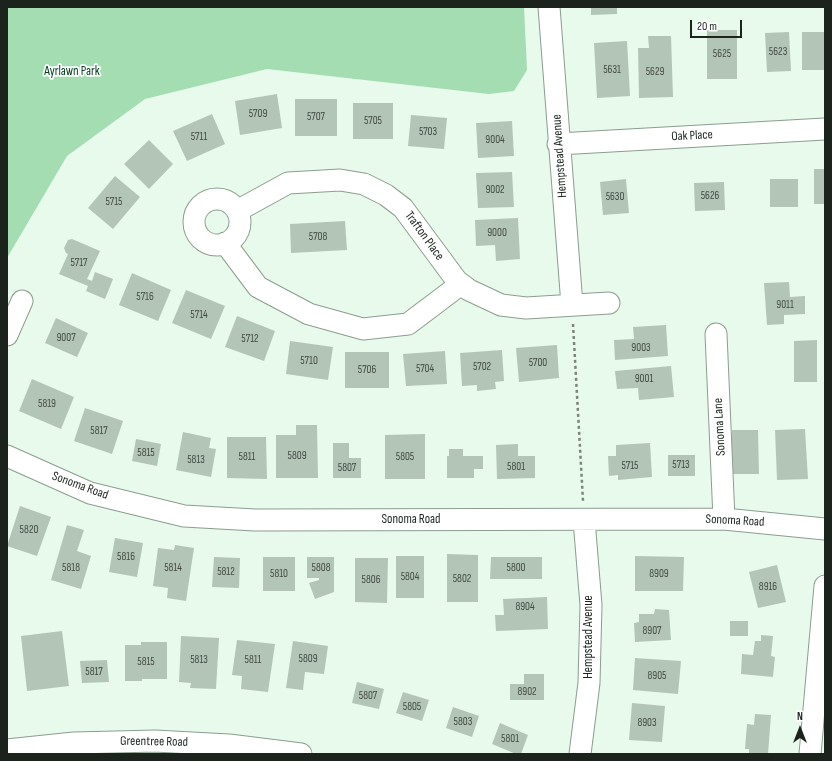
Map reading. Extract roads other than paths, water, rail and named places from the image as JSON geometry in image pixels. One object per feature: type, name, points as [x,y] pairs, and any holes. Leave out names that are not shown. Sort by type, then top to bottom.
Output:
[{"type":"street","name":"Hempstead Avenue","points":[[549,7],[558,144],[572,305]]},
{"type":"street","name":"Oak Place","points":[[558,144],[825,129]]},
{"type":"street","name":"Trafton Place","points":[[238,211],[288,183],[340,180],[364,184],[386,194],[403,208],[457,280],[469,290],[502,305],[526,308],[609,303]]},
{"type":"street","points":[[210,200],[226,200],[238,211],[240,226],[237,234],[232,240],[225,244],[217,245],[202,239],[197,233],[194,225],[196,214],[203,204],[210,200]]},
{"type":"street","points":[[225,244],[258,287],[309,314],[363,329],[408,324],[461,284]]},
{"type":"street","points":[[7,335],[22,301]]},
{"type":"street","name":"Sonoma Lane","points":[[716,334],[724,519]]},
{"type":"street","name":"Sonoma Road","points":[[7,456],[90,493],[184,516],[255,520],[724,519],[825,529]]},
{"type":"street","name":"Hempstead Avenue","points":[[580,754],[589,683],[591,613],[584,520]]},
{"type":"street","points":[[810,754],[825,586]]},
{"type":"street","name":"Greentree Road","points":[[7,750],[74,743],[155,741],[229,745],[301,754]]},
{"type":"park label","name":"Ayrlawn Park","points":[[72,72]]}]
